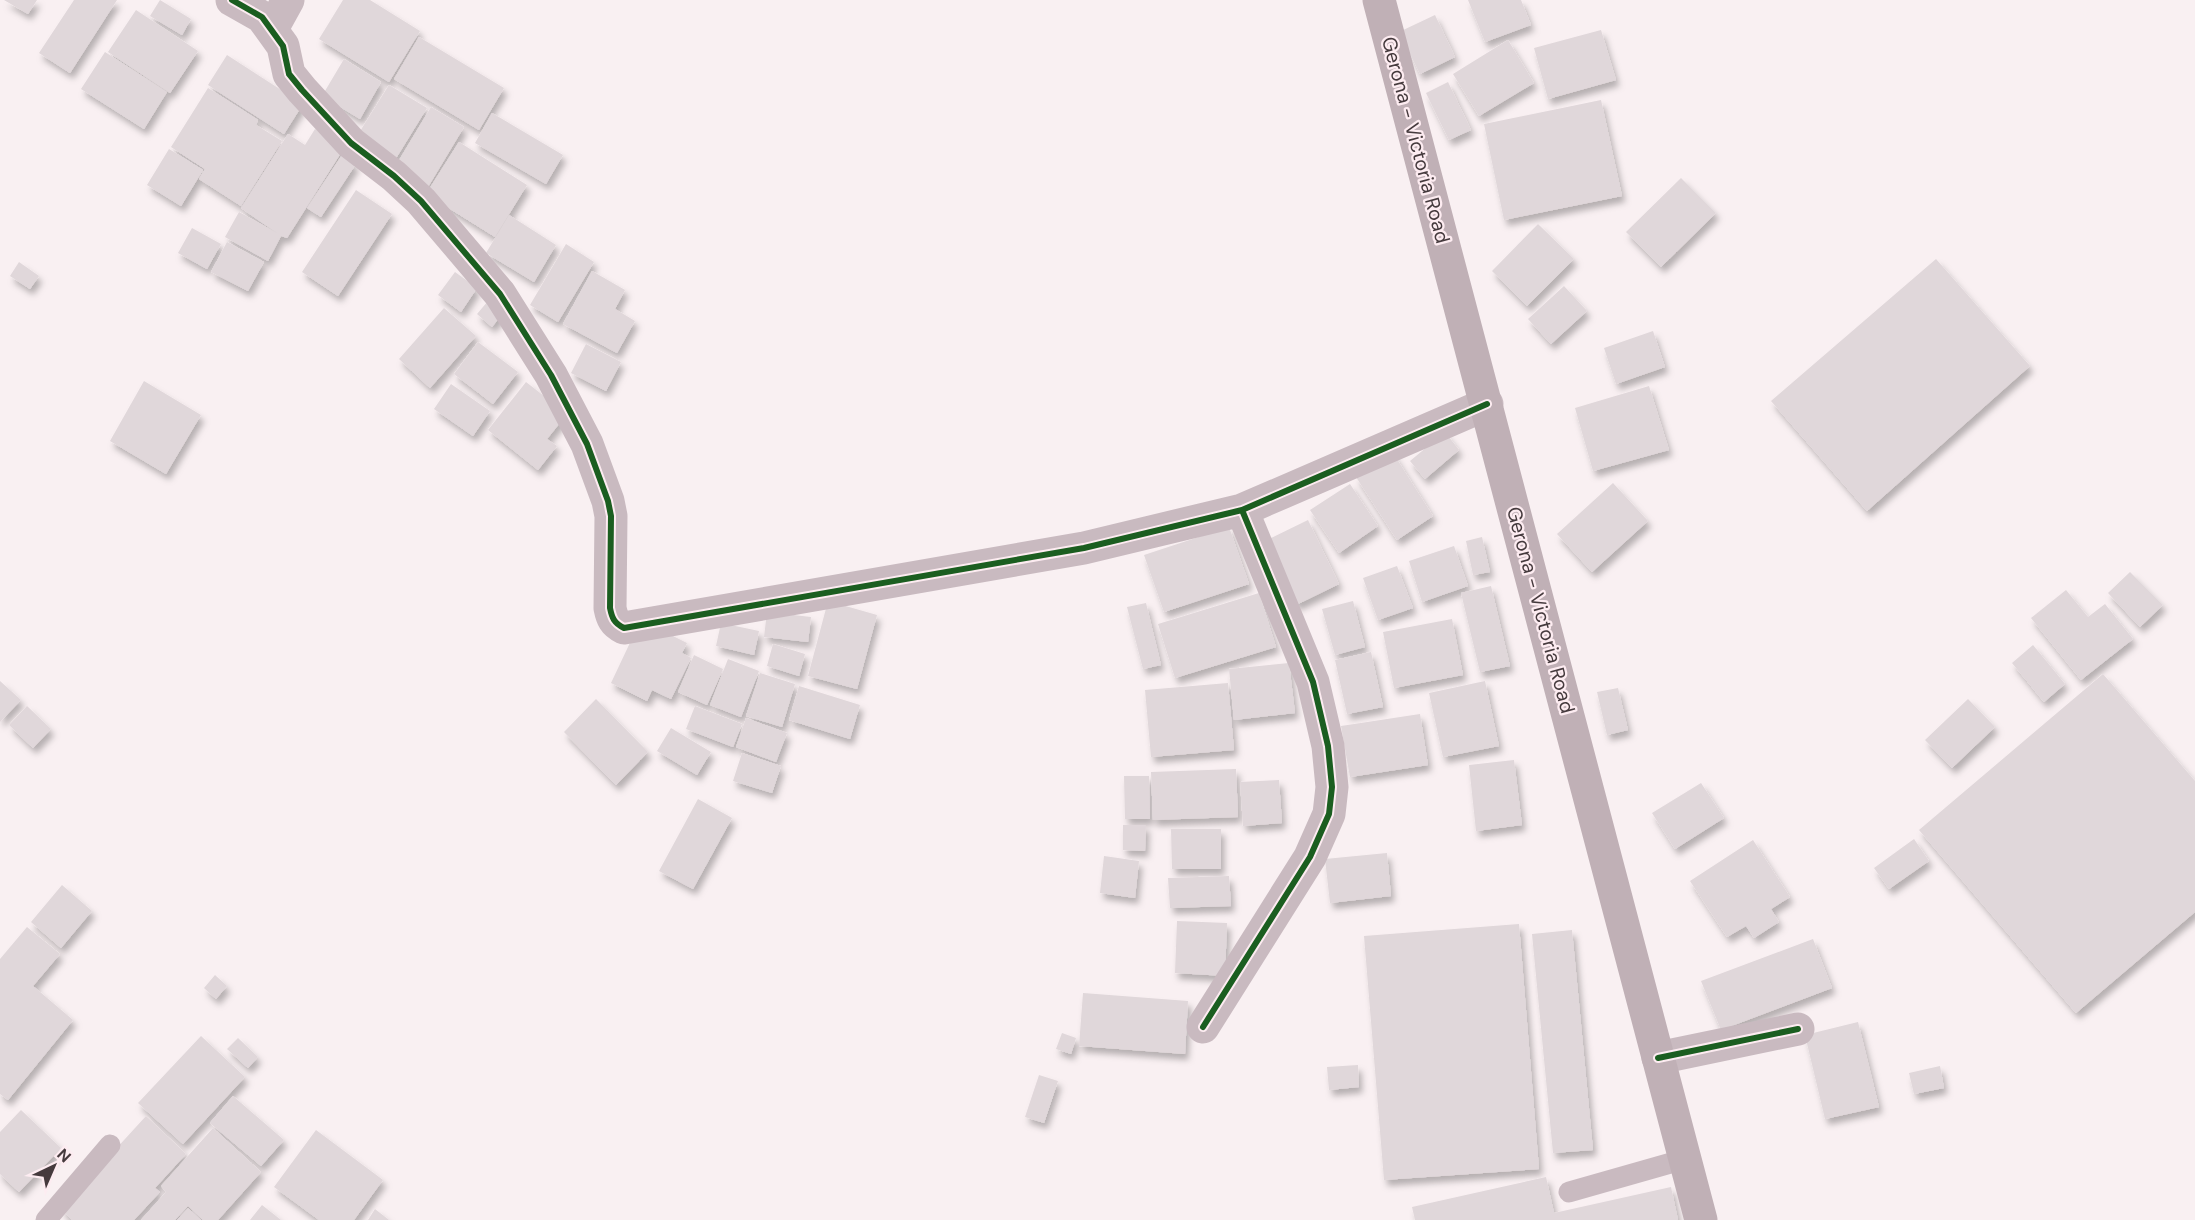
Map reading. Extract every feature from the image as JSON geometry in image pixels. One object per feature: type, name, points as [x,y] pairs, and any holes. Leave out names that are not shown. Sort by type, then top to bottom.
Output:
[{"type":"main road","name":"Gerona - Victoria Road","points":[[1379,0],[1701,1220]]},
{"type":"street","points":[[232,0],[262,17],[272,29],[283,46],[289,74],[351,143],[394,176],[421,201],[500,294],[551,375],[587,444],[608,501],[611,516],[610,608],[616,625],[624,628],[1084,548],[1242,510],[1487,404]]},
{"type":"street","points":[[272,29],[288,0]]},
{"type":"street","points":[[1203,1027],[1310,857],[1329,814],[1332,787],[1328,746],[1313,682],[1242,510]]},
{"type":"street","points":[[1658,1058],[1798,1029]]},
{"type":"lane","points":[[46,1220],[110,1144]]},
{"type":"lane","points":[[1569,1192],[1684,1159]]},
{"type":"building","points":[[4,0],[37,0],[28,14]]},
{"type":"building","points":[[74,0],[117,0],[70,73],[39,53]]},
{"type":"building","points":[[160,0],[191,19],[182,35],[150,16]]},
{"type":"building","points":[[343,0],[370,0],[420,31],[389,82],[319,39]]},
{"type":"building","points":[[1468,0],[1521,0],[1531,25],[1485,42]]},
{"type":"building","points":[[136,10],[198,51],[170,93],[108,52]]},
{"type":"building","points":[[1435,15],[1455,57],[1420,74],[1399,32]]},
{"type":"building","points":[[1601,30],[1616,80],[1548,99],[1534,48]]},
{"type":"building","points":[[419,37],[504,88],[479,130],[394,79]]},
{"type":"building","points":[[1508,40],[1534,83],[1479,116],[1453,74]]},
{"type":"building","points":[[105,52],[167,92],[144,129],[81,89]]},
{"type":"building","points":[[227,55],[303,104],[284,134],[208,85]]},
{"type":"building","points":[[344,59],[381,82],[360,119],[322,96]]},
{"type":"building","points":[[1448,82],[1471,130],[1449,140],[1426,93]]},
{"type":"building","points":[[389,85],[427,108],[395,160],[357,136]]},
{"type":"building","points":[[208,88],[258,120],[256,125],[282,141],[241,206],[199,179],[205,169],[171,147]]},
{"type":"building","points":[[1601,100],[1622,196],[1504,220],[1484,124]]},
{"type":"building","points":[[431,107],[464,127],[428,187],[395,167]]},
{"type":"building","points":[[492,113],[563,155],[546,184],[475,143]]},
{"type":"building","points":[[315,129],[344,148],[287,238],[281,236],[268,261],[225,237],[239,212],[277,233],[241,208],[288,134],[305,145]]},
{"type":"building","points":[[459,142],[527,185],[495,237],[426,194]]},
{"type":"building","points":[[169,149],[203,170],[181,206],[147,185]]},
{"type":"building","points":[[342,155],[356,164],[321,217],[307,208]]},
{"type":"building","points":[[1681,178],[1716,213],[1661,267],[1626,232]]},
{"type":"building","points":[[356,190],[392,214],[338,296],[302,272]]},
{"type":"building","points":[[509,215],[556,245],[534,282],[486,253]]},
{"type":"building","points":[[1538,224],[1574,259],[1527,306],[1492,271]]},
{"type":"building","points":[[192,228],[221,244],[207,269],[178,253]]},
{"type":"building","points":[[227,242],[264,262],[248,291],[211,272]]},
{"type":"building","points":[[566,244],[594,262],[558,322],[530,305]]},
{"type":"building","points":[[1936,259],[2030,366],[1867,511],[1771,401]]},
{"type":"building","points":[[19,262],[39,276],[30,289],[10,276]]},
{"type":"building","points":[[592,271],[625,290],[615,309],[635,321],[617,353],[563,324]]},
{"type":"building","points":[[455,272],[477,288],[461,312],[438,295]]},
{"type":"building","points":[[1564,286],[1587,311],[1551,344],[1528,319]]},
{"type":"building","points":[[488,301],[503,313],[492,327],[477,314]]},
{"type":"building","points":[[444,308],[476,336],[430,388],[399,359]]},
{"type":"building","points":[[1653,331],[1665,367],[1616,384],[1604,348]]},
{"type":"building","points":[[478,342],[518,372],[493,404],[454,374]]},
{"type":"building","points":[[586,344],[621,362],[606,391],[571,373]]},
{"type":"building","points":[[144,381],[201,415],[166,474],[110,441]]},
{"type":"building","points":[[526,382],[567,414],[547,439],[557,446],[538,470],[488,430]]},
{"type":"building","points":[[451,384],[490,411],[473,436],[434,409]]},
{"type":"building","points":[[1649,386],[1669,450],[1593,471],[1575,408]]},
{"type":"building","points":[[1445,432],[1459,450],[1425,479],[1410,461]]},
{"type":"building","points":[[1393,453],[1433,516],[1397,540],[1356,477]]},
{"type":"building","points":[[1613,483],[1648,521],[1592,572],[1557,534]]},
{"type":"building","points":[[1350,484],[1378,526],[1339,553],[1310,510]]},
{"type":"building","points":[[1308,520],[1339,584],[1296,605],[1265,541]]},
{"type":"building","points":[[1229,527],[1249,584],[1164,612],[1144,555]]},
{"type":"building","points":[[1482,537],[1490,572],[1473,575],[1466,541]]},
{"type":"building","points":[[1454,546],[1468,586],[1422,602],[1409,561]]},
{"type":"building","points":[[1397,566],[1413,608],[1378,620],[1363,578]]},
{"type":"building","points":[[2130,572],[2163,605],[2140,627],[2108,593]]},
{"type":"building","points":[[1491,586],[1510,666],[1480,672],[1461,593]]},
{"type":"building","points":[[2066,590],[2088,617],[2105,604],[2133,639],[2081,680],[2031,618]]},
{"type":"building","points":[[1259,593],[1276,647],[1175,678],[1158,624]]},
{"type":"building","points":[[828,601],[877,615],[857,689],[808,676]]},
{"type":"building","points":[[1353,601],[1365,647],[1335,655],[1322,609]]},
{"type":"building","points":[[1146,603],[1161,665],[1143,669],[1127,607]]},
{"type":"building","points":[[767,612],[811,617],[808,642],[764,637]]},
{"type":"building","points":[[1452,619],[1463,675],[1394,688],[1383,632]]},
{"type":"building","points":[[721,623],[759,631],[754,655],[716,646]]},
{"type":"building","points":[[657,628],[687,643],[682,653],[691,658],[671,699],[652,690],[647,701],[611,683],[636,630]]},
{"type":"building","points":[[773,644],[805,654],[799,676],[767,666]]},
{"type":"building","points":[[2033,645],[2065,684],[2044,702],[2012,663]]},
{"type":"building","points":[[1371,652],[1383,707],[1347,714],[1335,660]]},
{"type":"building","points":[[694,655],[723,669],[707,705],[678,692]]},
{"type":"building","points":[[728,659],[759,671],[741,717],[710,705]]},
{"type":"building","points":[[1289,663],[1295,713],[1234,720],[1229,669]]},
{"type":"building","points":[[760,673],[795,684],[782,727],[746,716]]},
{"type":"building","points":[[2103,674],[2195,781],[2195,912],[2076,1013],[1919,830]]},
{"type":"building","points":[[0,681],[21,700],[0,722]]},
{"type":"building","points":[[1485,681],[1499,746],[1443,757],[1429,693]]},
{"type":"building","points":[[1228,683],[1234,750],[1151,757],[1145,690]]},
{"type":"building","points":[[799,686],[860,705],[850,739],[789,720]]},
{"type":"building","points":[[1618,688],[1628,730],[1607,735],[1597,692]]},
{"type":"building","points":[[596,699],[648,752],[616,785],[564,732]]},
{"type":"building","points":[[1968,699],[1995,727],[1952,768],[1925,740]]},
{"type":"building","points":[[27,706],[51,729],[33,748],[9,725]]},
{"type":"building","points":[[695,706],[742,724],[733,747],[686,729]]},
{"type":"building","points":[[1420,714],[1428,765],[1350,777],[1341,726]]},
{"type":"building","points":[[746,718],[787,733],[776,762],[736,747]]},
{"type":"building","points":[[671,728],[711,752],[697,775],[657,751]]},
{"type":"building","points":[[742,753],[781,766],[772,793],[733,781]]},
{"type":"building","points":[[1514,760],[1522,825],[1476,831],[1469,765]]},
{"type":"building","points":[[1236,769],[1238,817],[1153,820],[1151,772]]},
{"type":"building","points":[[1124,776],[1149,776],[1150,819],[1125,819]]},
{"type":"building","points":[[1279,780],[1282,823],[1243,826],[1240,782]]},
{"type":"building","points":[[1701,783],[1724,818],[1675,849],[1652,813]]},
{"type":"building","points":[[698,799],[732,818],[693,889],[659,871]]},
{"type":"building","points":[[1123,825],[1146,825],[1145,851],[1123,850]]},
{"type":"building","points":[[1171,829],[1221,829],[1221,869],[1172,869]]},
{"type":"building","points":[[1914,839],[1929,861],[1889,889],[1874,868]]},
{"type":"building","points":[[1753,840],[1790,897],[1771,909],[1779,922],[1754,938],[1746,926],[1727,937],[1690,881]]},
{"type":"building","points":[[1387,853],[1391,896],[1330,903],[1325,859]]},
{"type":"building","points":[[1104,856],[1139,861],[1135,898],[1100,893]]},
{"type":"building","points":[[1229,876],[1231,906],[1170,908],[1168,878]]},
{"type":"building","points":[[62,885],[92,911],[61,948],[31,922]]},
{"type":"building","points":[[1177,921],[1227,923],[1225,976],[1175,973]]},
{"type":"building","points":[[1519,924],[1539,1169],[1384,1180],[1364,936]]},
{"type":"building","points":[[27,927],[60,954],[33,986],[73,1020],[8,1100],[0,1094],[0,959]]},
{"type":"building","points":[[1572,930],[1593,1150],[1553,1153],[1532,934]]},
{"type":"building","points":[[1813,939],[1832,988],[1721,1030],[1701,981]]},
{"type":"building","points":[[215,975],[227,986],[216,999],[204,988]]},
{"type":"building","points":[[1083,993],[1188,1001],[1185,1054],[1079,1046]]},
{"type":"building","points":[[1858,1022],[1879,1107],[1825,1119],[1805,1035]]},
{"type":"building","points":[[1062,1033],[1076,1038],[1071,1054],[1056,1049]]},
{"type":"building","points":[[201,1036],[245,1077],[183,1144],[138,1103]]},
{"type":"building","points":[[238,1038],[258,1057],[248,1068],[227,1049]]},
{"type":"building","points":[[1358,1065],[1359,1087],[1329,1090],[1327,1067]]},
{"type":"building","points":[[1940,1066],[1944,1088],[1914,1094],[1909,1073]]},
{"type":"building","points":[[1039,1075],[1058,1081],[1044,1123],[1025,1117]]},
{"type":"building","points":[[233,1096],[284,1140],[261,1166],[210,1123]]},
{"type":"building","points":[[21,1110],[61,1148],[19,1192],[0,1174],[0,1132]]},
{"type":"building","points":[[146,1116],[186,1154],[155,1188],[160,1192],[134,1220],[72,1220],[61,1209]]},
{"type":"building","points":[[213,1128],[261,1172],[218,1220],[203,1220],[188,1206],[175,1220],[141,1220],[166,1192],[161,1186]]},
{"type":"building","points":[[316,1130],[383,1180],[354,1220],[319,1220],[274,1187]]},
{"type":"building","points":[[1546,1177],[1554,1213],[1671,1187],[1678,1220],[1415,1220],[1412,1207]]},
{"type":"building","points":[[262,1205],[281,1220],[250,1220]]},
{"type":"building","points":[[188,1208],[201,1220],[177,1220]]},
{"type":"building","points":[[375,1209],[389,1220],[368,1220]]},
{"type":"cycle path","points":[[232,0],[262,17],[283,46],[289,74],[351,143],[394,176],[421,201],[500,294],[551,375],[587,444],[608,501],[611,516],[610,608],[614,620],[624,628],[1084,548],[1242,510],[1487,404]]},
{"type":"cycle path","points":[[1203,1027],[1310,857],[1329,814],[1332,787],[1328,746],[1313,682],[1242,510]]},
{"type":"cycle path","points":[[1658,1058],[1798,1029]]}]
